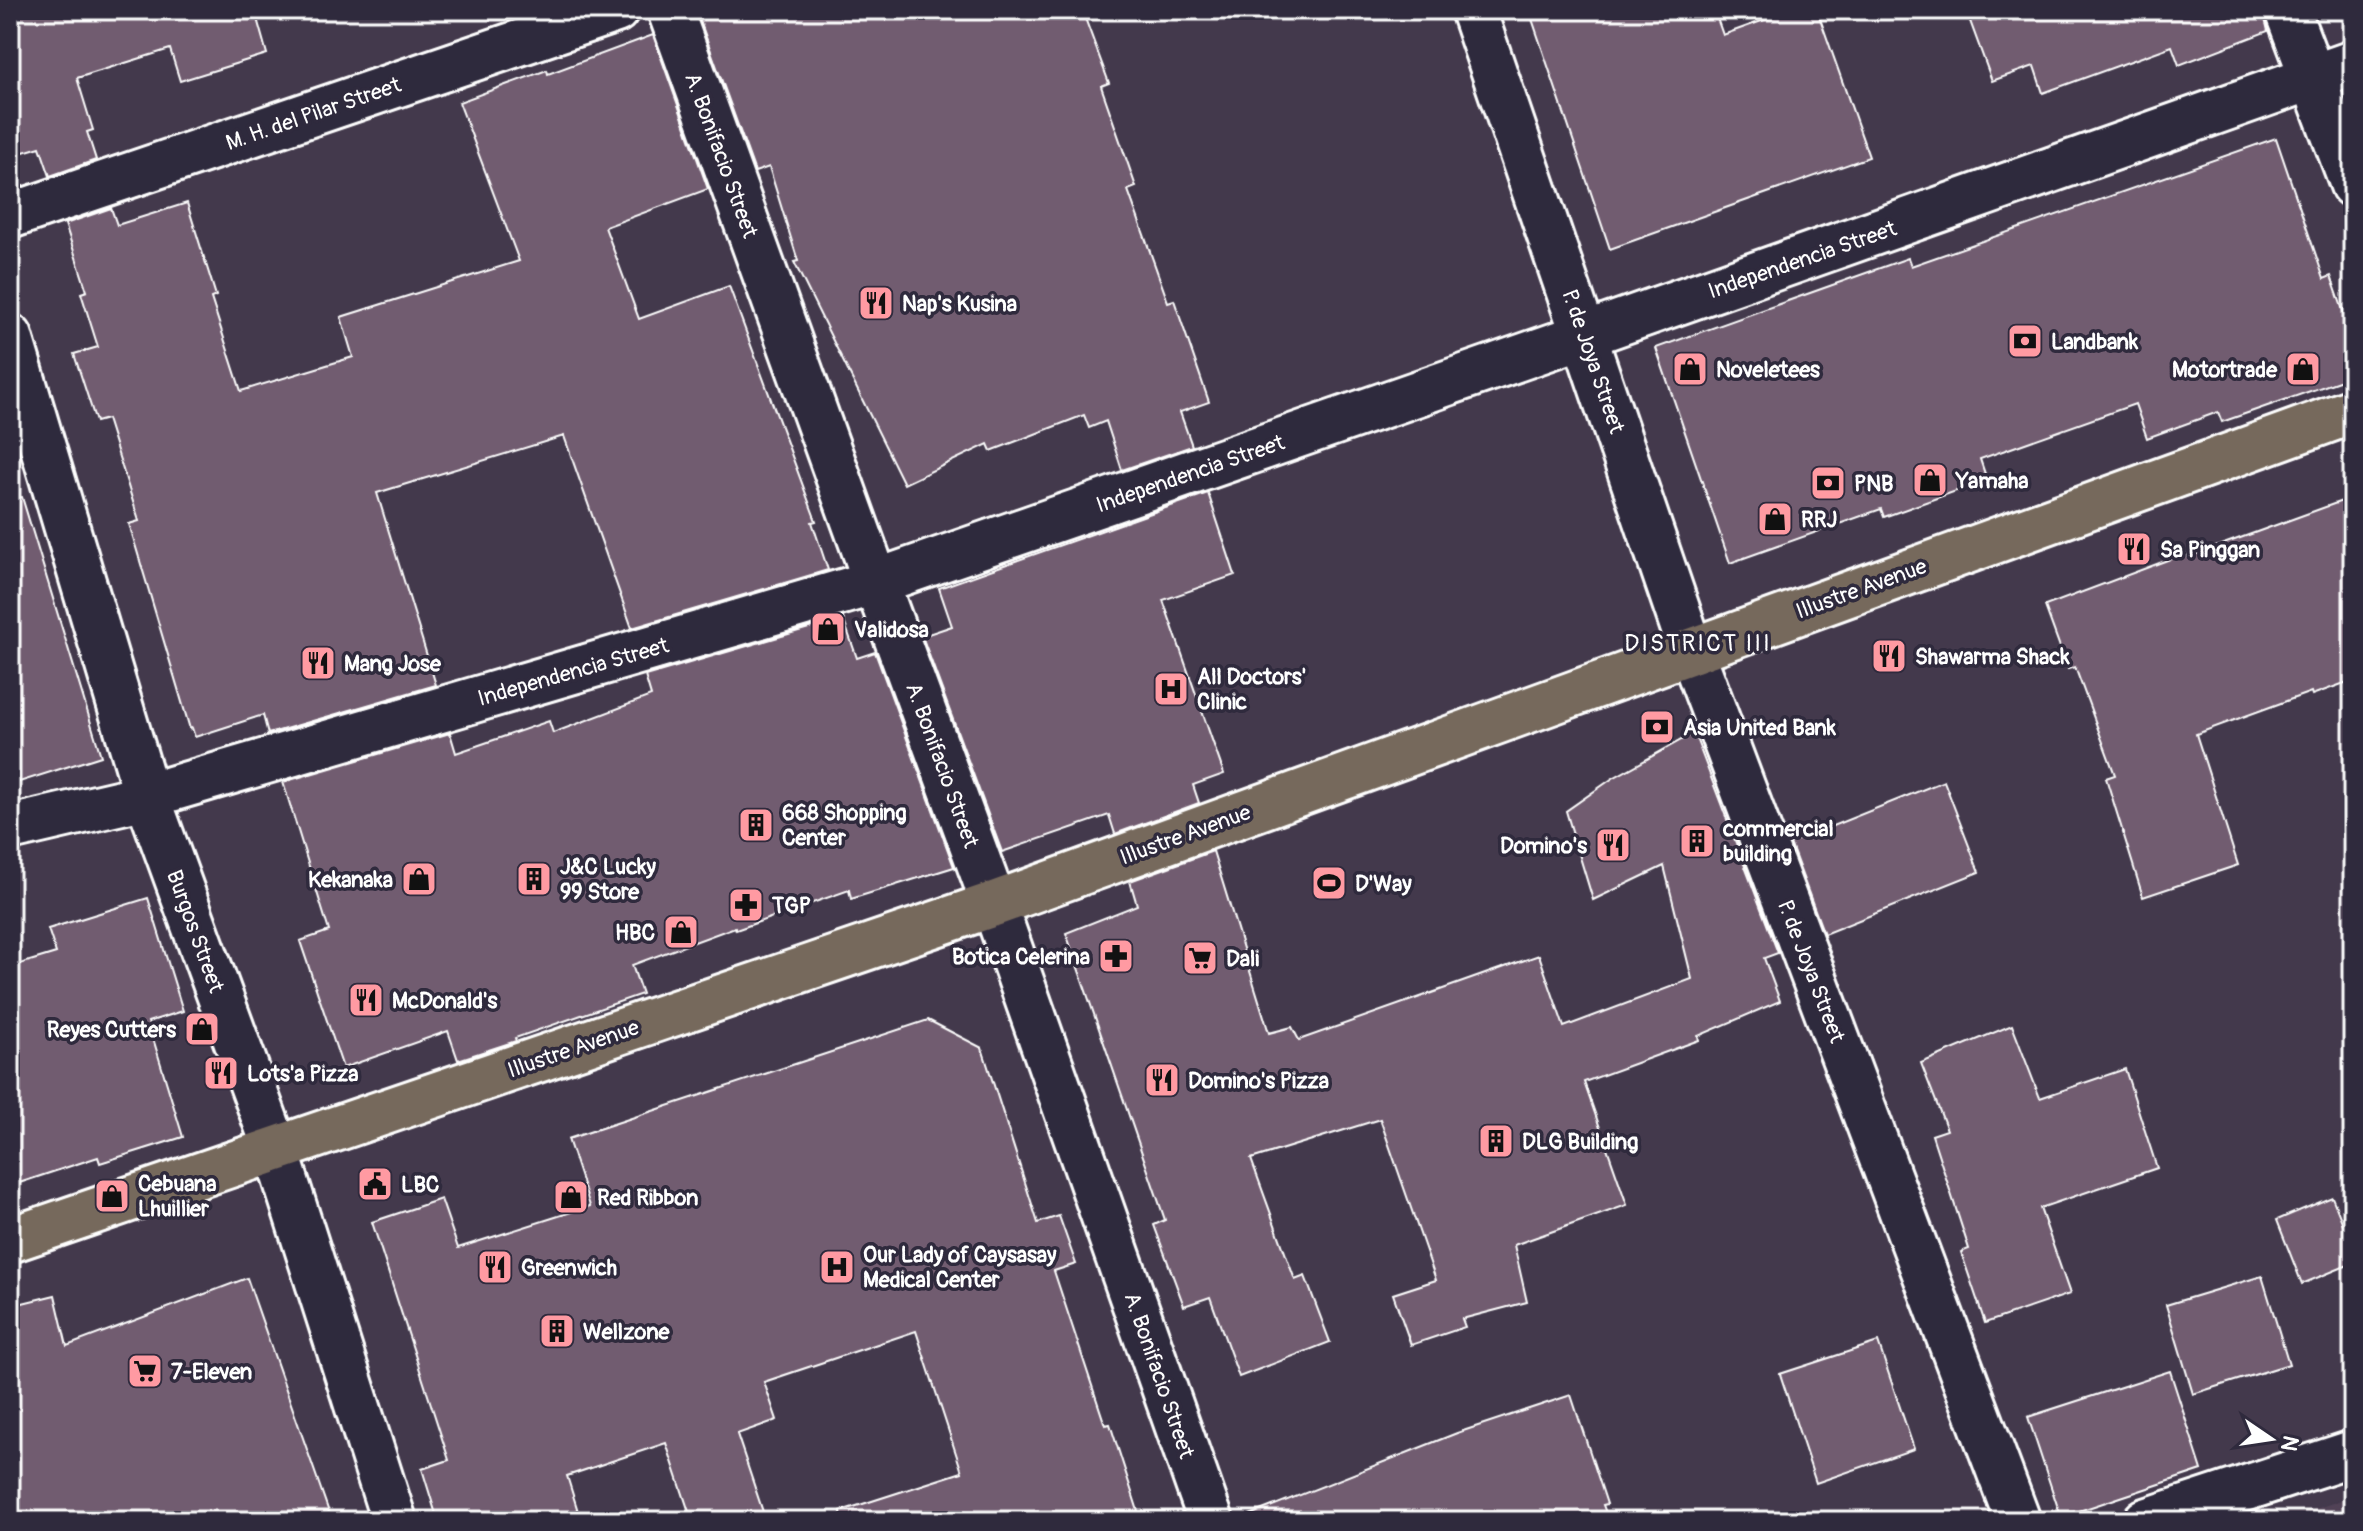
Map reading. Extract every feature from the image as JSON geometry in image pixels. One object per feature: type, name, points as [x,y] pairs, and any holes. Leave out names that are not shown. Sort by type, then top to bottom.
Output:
[{"type":"main road","name":"Illustre Avenue","points":[[10,1240],[994,904],[2353,411]]},
{"type":"street","name":"M. H. del Pilar Street","points":[[10,216],[616,10]]},
{"type":"street","name":"A. Bonifacio Street","points":[[670,10],[994,904],[1211,1521]]},
{"type":"street","name":"P. de Joya Street","points":[[1473,10],[1691,650],[2018,1521]]},
{"type":"street","points":[[2287,10],[2353,185]]},
{"type":"street","name":"Independencia Street","points":[[10,828],[147,796],[876,582],[2353,63]]},
{"type":"street","name":"Burgos Street","points":[[10,337],[147,796],[276,1150],[394,1521]]},
{"type":"street","points":[[2146,1521],[2353,1453]]},
{"type":"shaded area","points":[[2353,1496],[2353,1521],[2280,1521]]},
{"type":"building","points":[[10,10],[257,10],[267,54],[180,81],[170,49],[77,78],[93,130],[87,132],[96,160],[50,176],[40,147],[10,156]]},
{"type":"building","points":[[720,10],[1082,10],[1109,83],[1101,86],[1136,187],[1128,190],[1168,302],[1174,300],[1209,402],[1180,412],[1192,446],[1122,470],[1106,421],[1089,428],[1084,415],[991,451],[988,444],[904,484],[794,262],[798,261],[769,167],[755,172],[699,18]]},
{"type":"building","points":[[1529,10],[1714,10],[1723,35],[1792,10],[1817,10],[1869,157],[1610,249]]},
{"type":"building","points":[[1966,10],[2263,10],[2268,31],[2179,65],[2172,46],[2043,93],[2034,66],[1992,81]]},
{"type":"building","points":[[653,35],[708,189],[605,227],[639,319],[729,286],[816,521],[812,522],[828,570],[632,628],[564,436],[377,493],[436,685],[268,734],[263,715],[195,737],[190,729],[129,524],[139,521],[107,419],[96,422],[74,354],[98,347],[81,293],[87,291],[65,224],[111,208],[117,225],[187,203],[216,296],[211,298],[241,391],[353,357],[341,317],[519,261],[459,102],[547,70],[548,74]]},
{"type":"building","points":[[2276,138],[2324,279],[2331,276],[2353,339],[2353,376],[2222,422],[2218,412],[2147,438],[2135,404],[1980,459],[1987,480],[1884,517],[1881,509],[1730,563],[1656,348],[1908,258],[1911,266]]},
{"type":"building","points":[[1208,493],[1235,575],[1163,600],[1224,774],[1193,785],[1199,803],[1115,834],[1109,815],[1002,852],[922,636],[952,626],[939,588]]},
{"type":"building","points":[[22,497],[101,756],[10,785],[10,498]]},
{"type":"building","points":[[2353,497],[2353,680],[2196,734],[2238,865],[2143,897],[2106,778],[2115,775],[2075,667],[2068,669],[2045,606],[2186,553],[2188,557]]},
{"type":"building","points":[[843,618],[857,658],[875,652],[954,867],[851,899],[849,890],[632,965],[642,994],[515,1038],[516,1041],[458,1060],[448,1031],[343,1068],[300,941],[329,931],[283,782],[450,733],[456,753],[549,721],[553,733],[651,696],[645,676]]},
{"type":"building","points":[[1694,733],[1778,953],[1764,958],[1780,1001],[1698,1036],[1699,1040],[1584,1082],[1627,1205],[1514,1245],[1527,1302],[1462,1319],[1465,1327],[1411,1345],[1393,1294],[1436,1280],[1380,1119],[1251,1159],[1295,1280],[1305,1276],[1330,1342],[1239,1377],[1210,1297],[1184,1306],[1154,1225],[1165,1220],[1066,933],[1137,905],[1130,881],[1213,851],[1269,1033],[1292,1027],[1299,1040],[1539,955],[1564,1027],[1692,979],[1664,866],[1593,900],[1566,811],[1613,778]]},
{"type":"building","points":[[1944,781],[1979,872],[1824,934],[1790,843]]},
{"type":"building","points":[[148,898],[183,1011],[148,1022],[183,1137],[100,1163],[98,1157],[10,1186],[10,967],[56,953],[48,929]]},
{"type":"building","name":"Our Lady of Caysasay Medical Center","points":[[928,1020],[982,1048],[1038,1223],[1059,1216],[1076,1264],[1054,1271],[1105,1425],[1110,1424],[1138,1511],[1107,1521],[842,1521],[841,1511],[962,1472],[916,1331],[764,1382],[777,1420],[737,1434],[766,1521],[692,1521],[666,1443],[567,1476],[581,1521],[438,1521],[422,1469],[449,1460],[372,1222],[441,1199],[458,1248],[590,1206],[568,1139]]},
{"type":"building","points":[[2012,1025],[2040,1098],[2125,1069],[2157,1168],[2040,1208],[2070,1294],[1985,1323],[1961,1252],[1969,1249],[1932,1135],[1947,1130],[1921,1063]]},
{"type":"building","points":[[2332,1197],[2353,1249],[2353,1263],[2302,1284],[2277,1220]]},
{"type":"building","points":[[2262,1276],[2289,1364],[2193,1394],[2166,1305]]},
{"type":"building","points":[[247,1278],[332,1521],[10,1521],[10,1306],[55,1295],[67,1346]]},
{"type":"building","points":[[1878,1342],[1914,1449],[1816,1483],[1780,1374]]},
{"type":"building","points":[[2170,1371],[2202,1470],[2061,1517],[2028,1417]]},
{"type":"building","points":[[1571,1395],[1607,1504],[1603,1505],[1609,1521],[1242,1521],[1242,1518],[1457,1433]]},
{"type":"place","name":"Nap's Kusina","points":[[876,303]]},
{"type":"place","name":"Landbank","points":[[2025,341]]},
{"type":"place","name":"Noveletees","points":[[1690,369]]},
{"type":"place","name":"Motortrade","points":[[2303,369]]},
{"type":"place","name":"Yamaha","points":[[1930,480]]},
{"type":"place","name":"PNB","points":[[1828,483]]},
{"type":"place","name":"RRJ","points":[[1775,519]]},
{"type":"place","name":"Sa Pinggan","points":[[2134,549]]},
{"type":"place","name":"Validosa","points":[[828,629]]},
{"type":"place","name":"Shawarma Shack","points":[[1889,656]]},
{"type":"place","name":"Mang Jose","points":[[318,663]]},
{"type":"place","name":"All Doctors' Clinic","points":[[1171,689]]},
{"type":"place","name":"Asia United Bank","points":[[1657,727]]},
{"type":"place","name":"668 Shopping Center","points":[[756,825]]},
{"type":"place","name":"commercial building","points":[[1697,841]]},
{"type":"place","name":"Domino's","points":[[1613,845]]},
{"type":"place","name":"Kekanaka","points":[[419,879]]},
{"type":"place","name":"J&C Lucky 99 Store","points":[[534,879]]},
{"type":"place","name":"D'Way","points":[[1329,883]]},
{"type":"place","name":"TGP","points":[[746,905]]},
{"type":"place","name":"HBC","points":[[681,932]]},
{"type":"place","name":"Botica Celerina","points":[[1116,956]]},
{"type":"place","name":"Dali","points":[[1200,958]]},
{"type":"place","name":"McDonald's","points":[[366,1000]]},
{"type":"place","name":"Reyes Cutters","points":[[202,1029]]},
{"type":"place","name":"Lots'a Pizza","points":[[221,1073]]},
{"type":"place","name":"Domino's Pizza","points":[[1162,1080]]},
{"type":"place","name":"DLG Building","points":[[1496,1141]]},
{"type":"place","name":"LBC","points":[[375,1184]]},
{"type":"place","name":"Cebuana Lhuillier","points":[[112,1196]]},
{"type":"place","name":"Red Ribbon","points":[[571,1197]]},
{"type":"place","name":"Greenwich","points":[[495,1267]]},
{"type":"place","name":"Our Lady of Caysasay Medical Center","points":[[837,1267]]},
{"type":"place","name":"Wellzone","points":[[557,1331]]},
{"type":"place","name":"7-Eleven","points":[[145,1371]]},
{"type":"district","name":"DISTRICT III","points":[[1698,643]]}]
